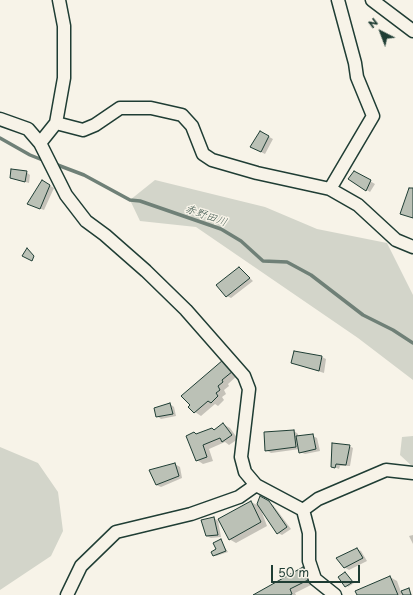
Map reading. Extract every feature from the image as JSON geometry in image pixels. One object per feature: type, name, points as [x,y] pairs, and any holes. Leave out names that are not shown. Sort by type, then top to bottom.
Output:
[{"type":"street","points":[[40,143],[56,123],[64,78],[64,26],[59,0]]},
{"type":"street","points":[[330,189],[373,116],[357,77],[355,63],[338,0]]},
{"type":"street","points":[[372,0],[413,31]]},
{"type":"street","points":[[56,123],[83,130],[94,125],[120,108],[151,108],[182,115],[192,126],[203,154],[212,160],[257,173],[330,189],[358,205],[396,240],[413,247]]},
{"type":"street","points":[[0,119],[28,130],[40,143],[66,194],[86,221],[105,234],[146,270],[186,310],[244,376],[249,389],[241,457],[245,472],[256,486],[303,510],[309,532],[309,561],[315,579],[334,595]]},
{"type":"street","points":[[303,510],[318,499],[386,470],[413,473]]},
{"type":"street","points":[[67,595],[81,566],[116,532],[191,514],[239,497],[256,486]]},
{"type":"shaded area","points":[[155,180],[265,207],[317,229],[387,243],[413,295],[413,380],[358,338],[196,227],[140,221],[130,200]]},
{"type":"shaded area","points":[[413,436],[413,467],[400,455],[402,437]]},
{"type":"shaded area","points":[[0,447],[38,463],[58,492],[63,531],[51,556],[0,590]]},
{"type":"building","points":[[260,131],[269,136],[261,152],[250,147]]},
{"type":"building","points":[[11,169],[27,171],[25,182],[10,178]]},
{"type":"building","points":[[354,171],[371,180],[366,191],[348,179]]},
{"type":"building","points":[[42,180],[50,185],[40,209],[27,204]]},
{"type":"building","points":[[409,188],[413,188],[413,218],[400,214]]},
{"type":"building","points":[[27,248],[34,256],[32,261],[22,256]]},
{"type":"building","points":[[239,267],[250,278],[226,297],[216,285]]},
{"type":"building","points":[[294,351],[322,356],[319,371],[291,363]]},
{"type":"building","points":[[223,360],[233,371],[222,380],[223,382],[218,386],[220,390],[216,393],[218,396],[211,403],[208,401],[194,413],[188,407],[190,405],[181,396]]},
{"type":"building","points":[[170,403],[173,414],[156,417],[154,408]]},
{"type":"building","points":[[223,423],[232,435],[222,442],[220,438],[203,445],[207,457],[196,461],[186,436],[194,432],[196,434],[212,428],[214,430]]},
{"type":"building","points":[[294,430],[296,447],[265,451],[264,432]]},
{"type":"building","points":[[313,434],[316,449],[299,453],[296,436]]},
{"type":"building","points":[[332,443],[350,445],[346,465],[336,464],[335,468],[331,467]]},
{"type":"building","points":[[175,463],[179,476],[156,485],[149,470]]},
{"type":"building","points":[[260,496],[269,501],[287,527],[277,534],[257,504]]},
{"type":"building","points":[[251,501],[261,522],[229,540],[218,519]]},
{"type":"building","points":[[214,517],[218,535],[206,536],[201,520]]},
{"type":"building","points":[[221,539],[226,551],[213,556],[211,552],[216,549],[213,543]]},
{"type":"building","points":[[357,548],[363,558],[344,568],[336,558]]},
{"type":"building","points":[[303,567],[310,579],[290,589],[292,594],[253,595]]},
{"type":"building","points":[[345,572],[353,582],[345,587],[338,577]]},
{"type":"building","points":[[390,576],[398,595],[357,595],[355,591]]},
{"type":"building","points":[[409,588],[411,595],[403,595],[401,591]]},
{"type":"waterway","name":"赤野田川","points":[[0,138],[30,155],[45,161]]},
{"type":"waterway","name":"赤野田川","points":[[55,164],[84,175],[130,200],[140,201],[221,229],[241,241],[263,261],[287,262],[311,275],[363,315],[393,330],[413,343]]}]
